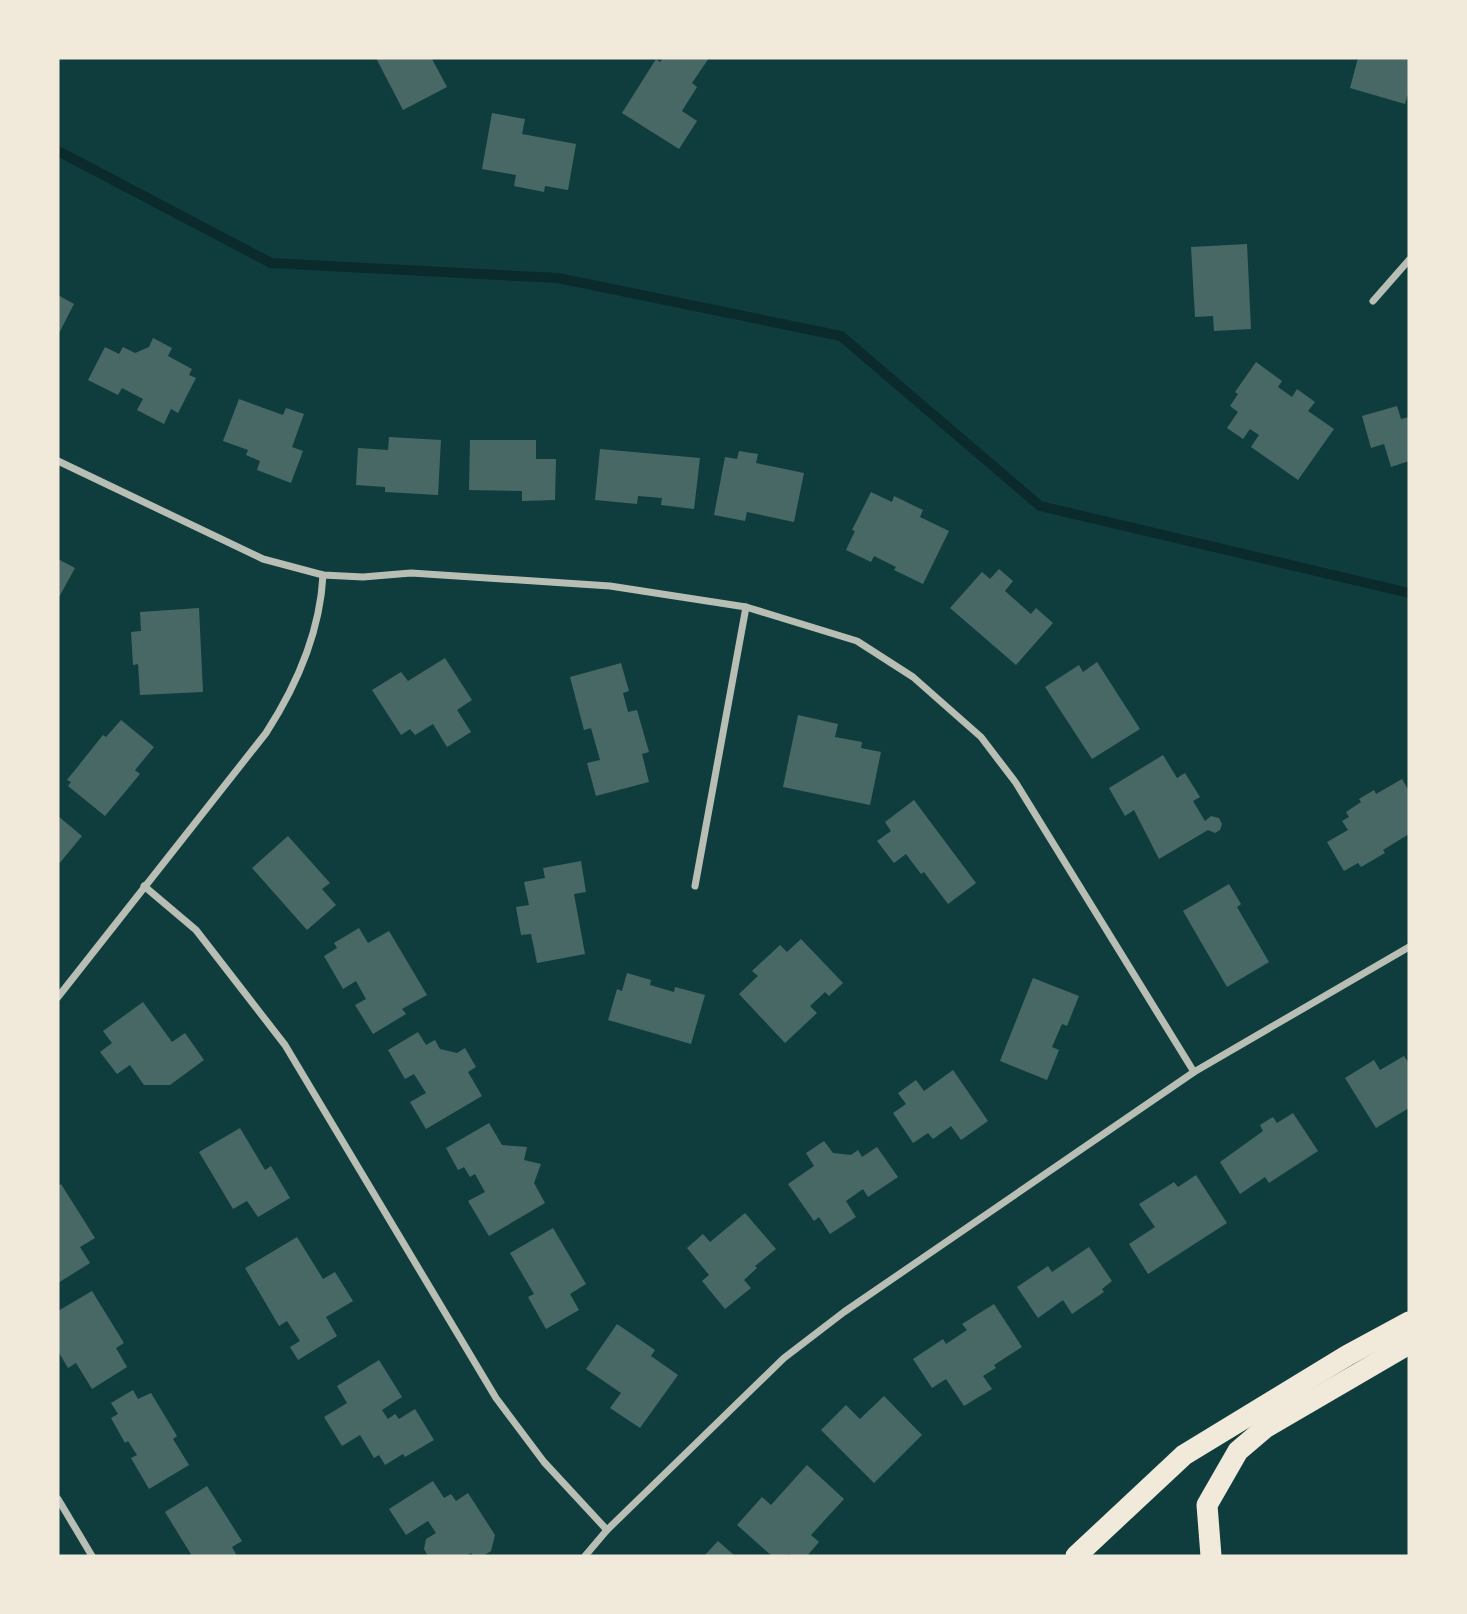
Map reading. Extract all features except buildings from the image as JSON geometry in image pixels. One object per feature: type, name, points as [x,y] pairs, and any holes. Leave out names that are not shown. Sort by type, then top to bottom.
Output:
[{"type":"highway","points":[[1076,1556],[1184,1455],[1348,1355],[1409,1322]]},
{"type":"highway","points":[[1211,1556],[1207,1505],[1238,1451],[1265,1428],[1409,1344]]},
{"type":"street","points":[[1373,301],[1409,260]]},
{"type":"street","points":[[58,461],[263,559],[323,575],[363,577],[411,573],[610,586],[746,607],[857,641],[913,677],[981,737],[1016,783],[1194,1072]]},
{"type":"street","points":[[58,998],[266,733],[289,697],[305,659],[322,601],[323,575]]},
{"type":"street","points":[[695,886],[746,607]]},
{"type":"street","points":[[144,886],[197,930],[285,1045],[496,1398],[544,1462],[607,1530]]},
{"type":"street","points":[[585,1556],[607,1530],[784,1358],[855,1304],[1194,1072],[1409,947]]},
{"type":"street","points":[[58,1499],[92,1556]]},
{"type":"waterway","points":[[58,151],[271,263],[558,278],[841,336],[1040,506],[1409,593]]}]
